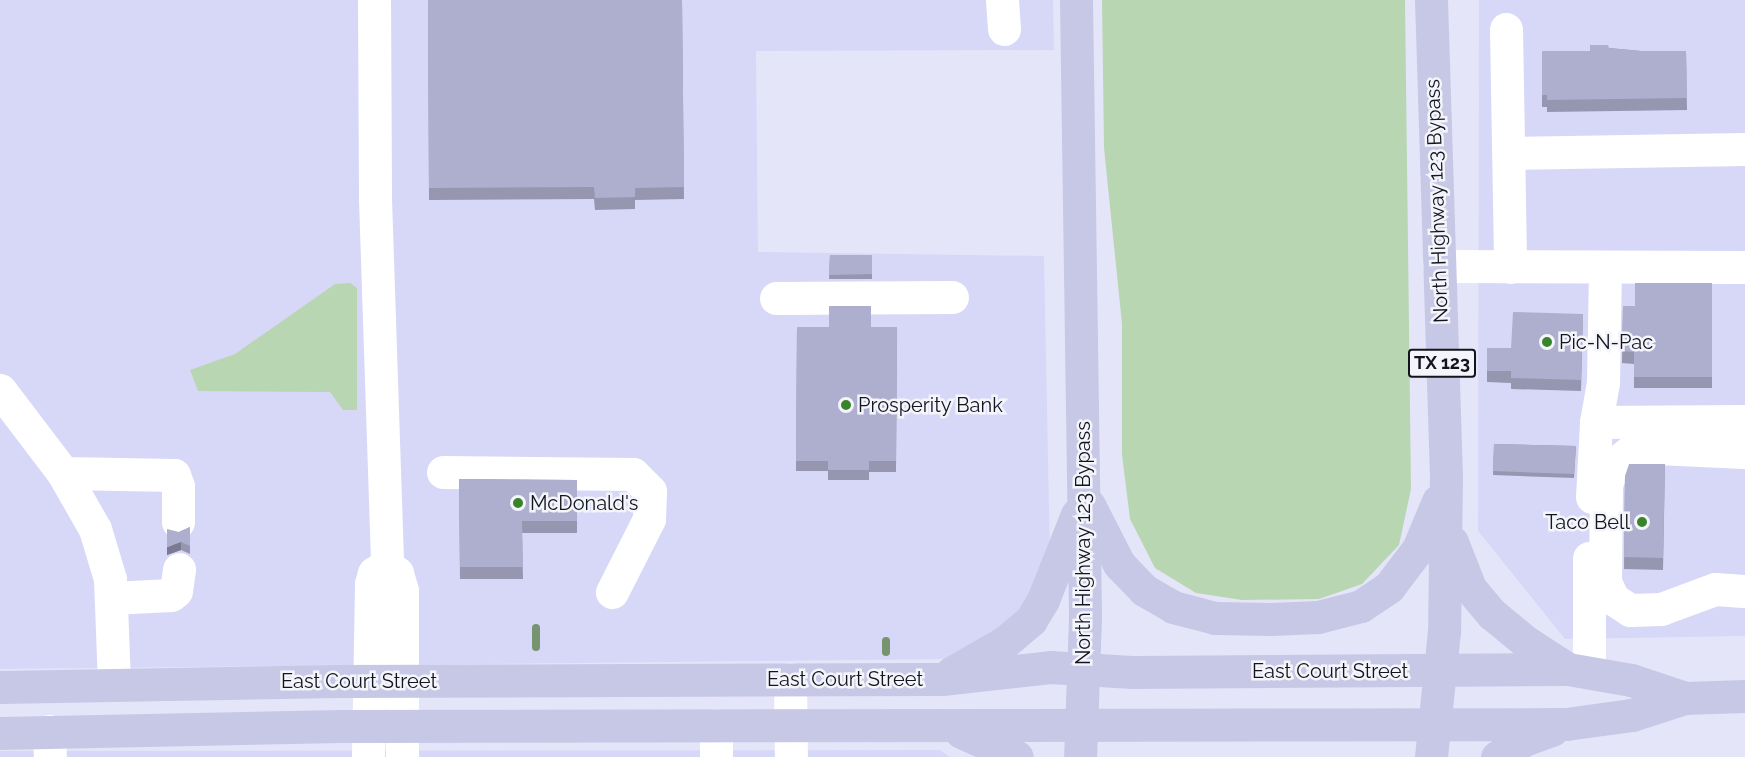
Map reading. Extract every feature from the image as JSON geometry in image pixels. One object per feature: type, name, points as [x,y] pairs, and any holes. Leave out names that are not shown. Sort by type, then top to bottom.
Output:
[{"type":"main road","name":"North Highway 123 Bypass","points":[[1076,0],[1084,492],[1084,669],[1080,757]]},
{"type":"main road","name":"North Highway 123 Bypass","points":[[1431,0],[1446,492],[1440,670],[1434,725]]},
{"type":"main road","points":[[1084,492],[1104,540],[1119,564],[1144,590],[1173,607],[1215,618],[1271,619],[1318,616],[1361,606],[1389,587],[1431,526],[1446,492]]},
{"type":"main road","points":[[942,679],[1005,642],[1031,620],[1047,591],[1084,492]]},
{"type":"main road","points":[[1446,492],[1455,557],[1470,588],[1492,614],[1526,642],[1579,670]]},
{"type":"main road","name":"East Court Street","points":[[0,687],[369,681],[942,679],[1050,667],[1132,672],[1579,670],[1685,698]]},
{"type":"main road","name":"East Court Street","points":[[0,733],[50,744],[402,742],[716,725],[1566,724],[1632,715],[1685,698],[1745,696]]},
{"type":"main road","points":[[1497,757],[1524,740],[1566,724]]},
{"type":"main road","points":[[940,725],[998,745],[1017,757]]},
{"type":"main road","name":"TX 123","points":[[1431,757],[1434,725]]},
{"type":"lane","points":[[374,0],[375,199],[387,565]]},
{"type":"lane","points":[[1506,29],[1510,267]]},
{"type":"lane","points":[[1509,153],[1745,149]]},
{"type":"lane","points":[[1439,266],[1605,269],[1744,267]]},
{"type":"lane","points":[[1579,670],[1596,422],[1603,382],[1605,269]]},
{"type":"lane","points":[[776,298],[952,297]]},
{"type":"lane","points":[[0,390],[63,473],[95,529],[110,579],[114,684]]},
{"type":"lane","points":[[1596,422],[1744,436]]},
{"type":"lane","points":[[1743,591],[1714,589],[1661,609],[1630,610],[1613,599],[1605,582],[1606,485],[1613,465],[1636,447],[1744,436]]},
{"type":"lane","points":[[443,472],[622,471],[633,474],[650,491],[649,519],[620,579]]},
{"type":"lane","points":[[63,473],[174,475],[178,486],[178,522]]},
{"type":"lane","points":[[368,742],[370,584],[374,573],[387,565]]},
{"type":"lane","points":[[387,565],[398,573],[402,590],[402,742]]},
{"type":"lane","points":[[111,598],[171,596],[176,591],[178,569]]},
{"type":"lane","points":[[790,680],[790,757]]},
{"type":"lane","points":[[716,725],[716,757]]},
{"type":"shaded area","points":[[0,0],[1053,0],[1054,50],[756,51],[758,252],[1044,256],[1050,559],[1009,629],[950,659],[0,669]]},
{"type":"shaded area","points":[[1479,0],[1745,0],[1745,636],[1565,639],[1478,531]]},
{"type":"shaded area","points":[[940,750],[950,757],[0,757],[0,751]]},
{"type":"green space","points":[[1102,0],[1405,0],[1411,489],[1399,545],[1362,584],[1319,599],[1242,600],[1196,593],[1155,568],[1130,519],[1122,455],[1122,324],[1104,148]]},
{"type":"green space","points":[[350,283],[357,288],[357,410],[343,410],[330,392],[198,391],[190,370],[235,354],[335,284]]},
{"type":"building","points":[[428,0],[682,0],[684,187],[635,188],[635,197],[595,198],[594,187],[429,188]]},
{"type":"building","points":[[1590,45],[1608,45],[1609,48],[1641,51],[1686,51],[1687,98],[1547,100],[1547,95],[1542,95],[1542,51],[1590,51]]},
{"type":"building","points":[[830,255],[872,255],[872,274],[829,275]]},
{"type":"building","points":[[1635,283],[1712,283],[1712,377],[1634,377],[1634,352],[1622,351],[1623,306],[1635,306]]},
{"type":"building","name":"Prosperity Bank","points":[[829,306],[871,306],[871,327],[897,327],[896,461],[869,461],[869,470],[828,470],[828,461],[796,461],[797,327],[829,327]]},
{"type":"building","name":"Pic-N-Pac","points":[[1513,312],[1583,314],[1581,380],[1511,378],[1511,371],[1487,371],[1487,348],[1511,348]]},
{"type":"building","points":[[1494,444],[1576,446],[1574,474],[1493,471]]},
{"type":"building","name":"Taco Bell","points":[[1629,464],[1665,464],[1663,558],[1624,557],[1625,476]]},
{"type":"building","name":"McDonald's","points":[[459,479],[577,480],[577,521],[522,521],[523,567],[460,567]]},
{"type":"building","points":[[190,527],[190,546],[181,542],[167,547],[167,529],[179,532]]},
{"type":"waterway","points":[[536,628],[536,647]]},
{"type":"waterway","points":[[886,641],[886,652]]},
{"type":"place","name":"Pic-N-Pac","points":[[1547,342]]},
{"type":"place","name":"Prosperity Bank","points":[[846,405]]},
{"type":"place","name":"McDonald's","points":[[518,503]]},
{"type":"place","name":"Taco Bell","points":[[1642,522]]}]
